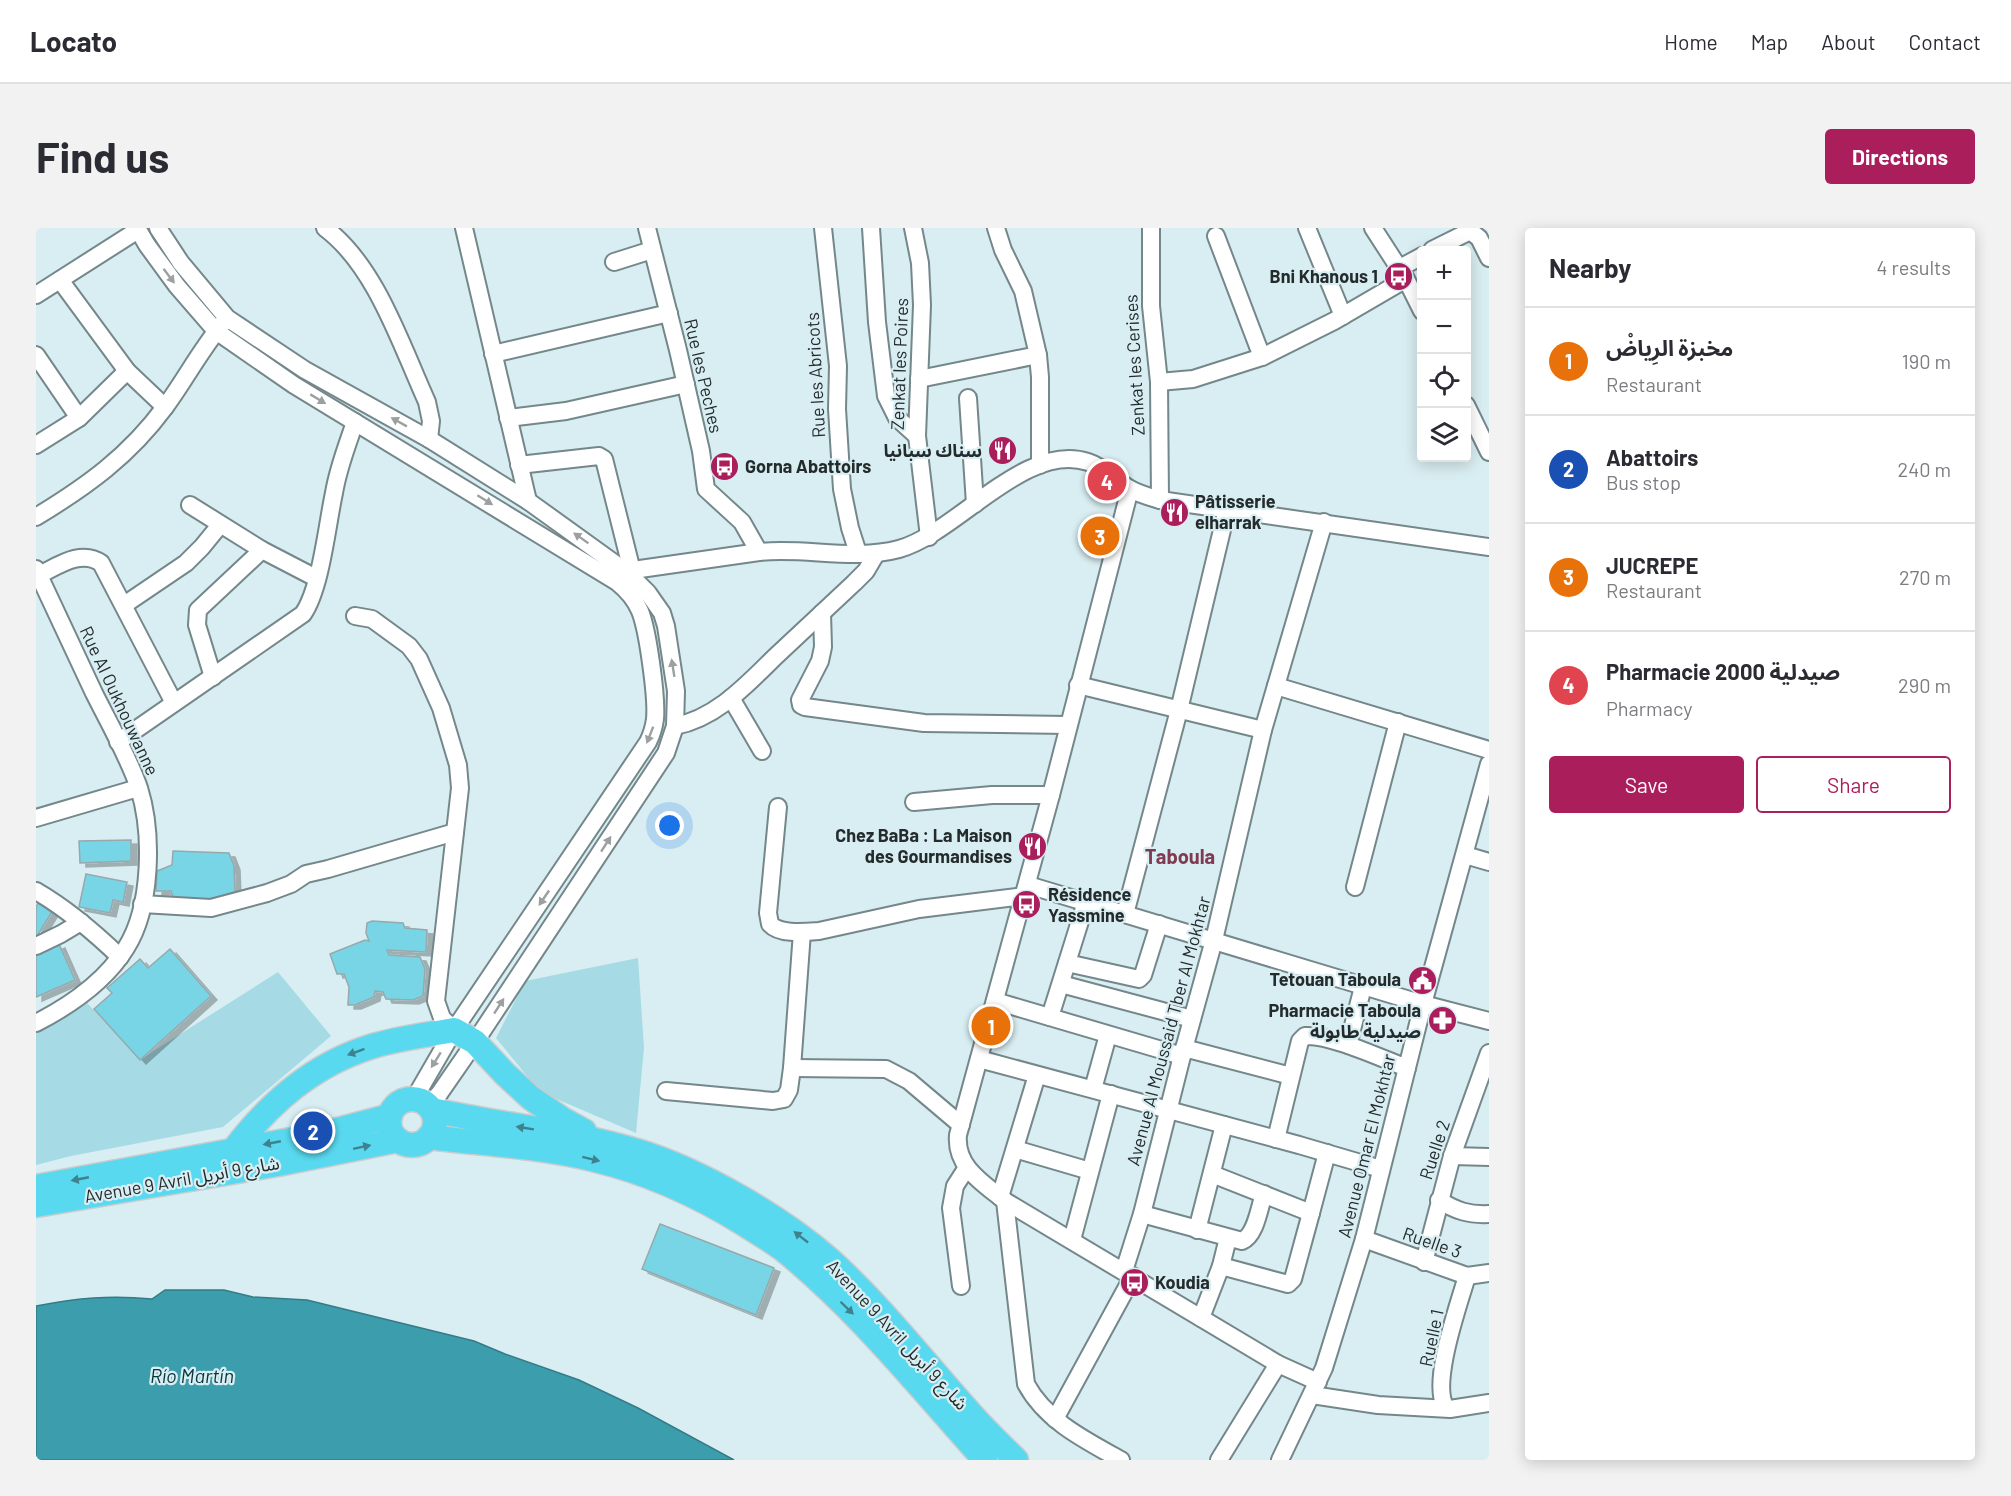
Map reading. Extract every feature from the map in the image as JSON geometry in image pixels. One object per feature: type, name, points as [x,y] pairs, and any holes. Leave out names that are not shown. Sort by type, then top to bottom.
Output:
[{"type":"highway","points":[[233,1151],[254,1123],[276,1101],[325,1066],[372,1047],[454,1030],[475,1042],[504,1074],[531,1098],[562,1119],[604,1142]]},
{"type":"highway","name":"Avenue 9 Avril شارع 9 أبريل","points":[[36,1187],[318,1135],[390,1116],[399,1103],[425,1105],[488,1122],[604,1142],[640,1152],[685,1169],[723,1189],[795,1232],[830,1260],[857,1286],[973,1416],[1016,1460]]},
{"type":"highway","points":[[425,1105],[436,1121],[429,1137]]},
{"type":"highway","points":[[390,1116],[391,1131],[398,1140]]},
{"type":"highway","name":"Avenue 9 Avril شارع 9 أبريل","points":[[36,1205],[278,1164],[398,1140],[414,1145],[429,1137],[527,1148],[592,1159],[651,1177],[712,1204],[783,1250],[845,1305],[909,1373],[985,1460]]},
{"type":"street","points":[[158,228],[181,263],[227,318],[305,369],[429,439],[528,501],[648,593],[662,614],[666,626],[676,691],[675,726],[666,753],[475,1042],[439,1094],[425,1105]]},
{"type":"street","points":[[325,228],[349,252],[374,284],[427,402],[431,421],[429,439]]},
{"type":"street","points":[[464,228],[528,501]]},
{"type":"street","name":"Rue les Peches","points":[[646,228],[686,384],[701,452],[706,489],[742,522],[759,552]]},
{"type":"street","name":"Rue les Abricots","points":[[823,228],[838,366],[837,409],[842,489],[847,518],[858,554]]},
{"type":"street","points":[[871,228],[877,322],[886,396],[897,418],[917,436]]},
{"type":"street","name":"Zenkat les Poires","points":[[913,228],[922,282],[917,436],[929,537]]},
{"type":"street","points":[[996,228],[1003,250],[1023,291],[1038,356],[1040,465]]},
{"type":"street","name":"Zenkat les Cerises","points":[[1151,228],[1150,306],[1160,382],[1160,500]]},
{"type":"street","points":[[1307,228],[1343,316]]},
{"type":"street","points":[[1373,228],[1417,302]]},
{"type":"street","points":[[36,295],[137,229],[177,286],[216,331],[262,364],[442,473],[626,575],[776,550],[876,554],[899,549],[929,537],[1013,478],[1040,465],[1066,459],[1089,462],[1130,489],[1160,500],[1489,547]]},
{"type":"street","points":[[1440,246],[1470,231],[1479,237],[1489,258]]},
{"type":"street","points":[[1216,236],[1262,357]]},
{"type":"street","points":[[614,262],[652,250]]},
{"type":"street","points":[[1160,382],[1193,379],[1262,357],[1343,316],[1417,260]]},
{"type":"street","points":[[60,280],[127,371],[165,407]]},
{"type":"street","points":[[493,354],[669,313]]},
{"type":"street","points":[[36,517],[87,485],[111,466],[143,435],[227,318]]},
{"type":"street","points":[[36,355],[41,373],[79,418]]},
{"type":"street","points":[[919,379],[1038,356]]},
{"type":"street","points":[[36,445],[79,418],[127,371]]},
{"type":"street","points":[[508,418],[574,409],[686,384]]},
{"type":"street","points":[[968,398],[975,504]]},
{"type":"street","points":[[1468,408],[1489,452]]},
{"type":"street","points":[[118,742],[303,614],[310,602],[328,532],[339,470],[355,422]]},
{"type":"street","points":[[425,1105],[454,1030],[648,742],[653,730],[655,707],[644,622],[633,599],[626,575],[604,459],[599,456],[519,465]]},
{"type":"street","points":[[1130,489],[1068,724],[1052,795],[959,1130],[959,1153],[966,1169],[1003,1199],[1315,1388],[1378,1405],[1446,1408],[1489,1403]]},
{"type":"street","points":[[190,505],[262,550],[316,578]]},
{"type":"street","points":[[1125,914],[1179,710],[1227,509]]},
{"type":"street","name":"Avenue Al Moussaid Tber Al Mokhtar","points":[[1055,1419],[1128,1274],[1168,1110],[1214,940],[1263,730],[1324,522]]},
{"type":"street","points":[[124,605],[186,562],[220,525]]},
{"type":"street","points":[[213,677],[197,625],[198,610],[262,550]]},
{"type":"street","points":[[675,726],[687,724],[708,714],[731,698],[822,614],[866,570],[876,554]]},
{"type":"street","points":[[37,572],[75,558],[85,556],[95,559],[105,569],[174,703]]},
{"type":"street","name":"Rue Al Oukhouwanne","points":[[36,1023],[68,1006],[102,978],[120,957],[134,931],[142,904],[148,850],[138,788],[37,572]]},
{"type":"street","points":[[822,614],[823,647],[820,661],[800,700],[802,706],[924,723],[1068,724]]},
{"type":"street","points":[[355,616],[372,619],[409,646],[419,658],[441,708],[458,765],[460,788],[436,1001],[442,1018],[454,1030]]},
{"type":"street","points":[[1078,685],[1263,730]]},
{"type":"street","points":[[1276,686],[1489,750]]},
{"type":"street","points":[[731,698],[762,751]]},
{"type":"street","points":[[1355,887],[1398,722]]},
{"type":"street","name":"Avenue Omar El Mokhtar","points":[[1280,1460],[1329,1355],[1364,1239],[1423,1004],[1489,764]]},
{"type":"street","points":[[36,818],[138,788]]},
{"type":"street","points":[[914,802],[992,795],[1052,795]]},
{"type":"street","points":[[778,807],[768,919],[772,927],[776,929],[819,931],[920,909],[1026,891],[1086,902],[1363,987],[1489,1021]]},
{"type":"street","points":[[142,904],[211,908],[267,893],[291,884],[306,874],[455,832]]},
{"type":"street","points":[[1465,855],[1489,862]]},
{"type":"street","points":[[36,891],[81,922],[120,957]]},
{"type":"street","points":[[1050,1017],[1086,902]]},
{"type":"street","points":[[36,946],[81,922]]},
{"type":"street","points":[[1067,963],[1139,979],[1143,975],[1159,924]]},
{"type":"street","points":[[666,1091],[779,1101],[787,1095],[792,1068],[802,932]]},
{"type":"street","points":[[1061,984],[1192,1019]]},
{"type":"street","points":[[1347,1045],[1363,987]]},
{"type":"street","points":[[994,1000],[1108,1035],[1291,1077]]},
{"type":"street","points":[[1093,1089],[1108,1035]]},
{"type":"street","points":[[1276,1139],[1300,1041],[1305,1035],[1347,1045],[1407,1068]]},
{"type":"street","name":"Ruelle 2","points":[[1424,1262],[1452,1156],[1481,1101],[1489,1053]]},
{"type":"street","points":[[979,1059],[1381,1169]]},
{"type":"street","points":[[792,1068],[886,1069],[909,1082],[959,1130]]},
{"type":"street","points":[[1037,1075],[1003,1199],[1026,1384],[1055,1419],[1121,1460]]},
{"type":"street","points":[[1072,1240],[1111,1094]]},
{"type":"street","points":[[1197,1230],[1224,1125]]},
{"type":"street","points":[[1015,1149],[1090,1171]]},
{"type":"street","points":[[1221,1266],[1288,1284],[1293,1279],[1327,1154]]},
{"type":"street","points":[[1452,1156],[1489,1157]]},
{"type":"street","points":[[961,1286],[951,1208],[955,1186],[966,1169]]},
{"type":"street","points":[[1212,1174],[1311,1213]]},
{"type":"street","points":[[1142,1214],[1242,1241],[1249,1237],[1264,1194]]},
{"type":"street","points":[[1439,1200],[1450,1208],[1468,1214],[1489,1214]]},
{"type":"street","points":[[1201,1318],[1221,1266],[1228,1238]]},
{"type":"street","name":"Ruelle 3","points":[[1364,1239],[1467,1276],[1489,1273]]},
{"type":"street","name":"Ruelle 1","points":[[1446,1408],[1443,1401],[1444,1359],[1467,1276]]},
{"type":"street","points":[[1219,1460],[1278,1364]]},
{"type":"shaded area","points":[[638,958],[644,1048],[636,1133],[540,1092],[496,1038],[525,981]]},
{"type":"shaded area","points":[[278,972],[331,1036],[223,1127],[71,1156],[36,1165],[36,1014],[86,1002],[141,1059]]},
{"type":"water","name":"Río Martín","points":[[165,1290],[224,1290],[253,1297],[307,1300],[474,1341],[579,1380],[638,1408],[734,1460],[36,1460],[36,1306],[94,1298],[152,1299]]},
{"type":"building","points":[[131,840],[131,861],[80,863],[79,841]]},
{"type":"building","points":[[173,851],[229,853],[234,866],[235,892],[210,902],[174,900],[171,891],[156,891],[157,871],[172,865]]},
{"type":"building","points":[[86,874],[127,882],[123,902],[113,900],[110,913],[79,907]]},
{"type":"building","points":[[41,898],[56,905],[36,938],[36,907]]},
{"type":"building","points":[[372,921],[403,923],[405,928],[427,930],[426,952],[387,950],[389,955],[420,957],[425,969],[423,996],[413,1000],[386,999],[383,992],[375,991],[374,997],[355,1005],[348,1005],[349,987],[344,974],[337,974],[330,954],[365,940],[369,941],[366,933],[367,923]]},
{"type":"building","points":[[59,944],[75,980],[36,997],[36,954]]},
{"type":"building","points":[[170,949],[211,996],[140,1060],[94,1009],[112,993],[107,988],[140,959],[148,968]]},
{"type":"building","points":[[660,1224],[774,1268],[756,1315],[642,1269]]},
{"type":"place","name":"Bni Khanous 1","points":[[1399,277]]},
{"type":"place","name":"سناك سبانيا","points":[[1003,451]]},
{"type":"place","name":"Gorna Abattoirs","points":[[724,467]]},
{"type":"place","name":"Pharmacie 2000 صيدلية","points":[[1107,481]]},
{"type":"place","name":"Pâtisserie elharrak","points":[[1174,512]]},
{"type":"place","name":"JUCREPE","points":[[1100,536]]},
{"type":"place","name":"Chez BaBa : La Maison des Gourmandises","points":[[1033,846]]},
{"type":"place","name":"Résidence Yassmine","points":[[1027,905]]},
{"type":"place","name":"Tetouan Taboula","points":[[1422,980]]},
{"type":"place","name":"Pharmacie Taboula صيدلية طابولة","points":[[1442,1021]]},
{"type":"place","name":"مخبزة الرِياضْ","points":[[991,1026]]},
{"type":"place","name":"Abattoirs","points":[[313,1131]]},
{"type":"place","name":"Koudia","points":[[1134,1283]]},
{"type":"district","name":"Taboula","points":[[1180,857]]}]
